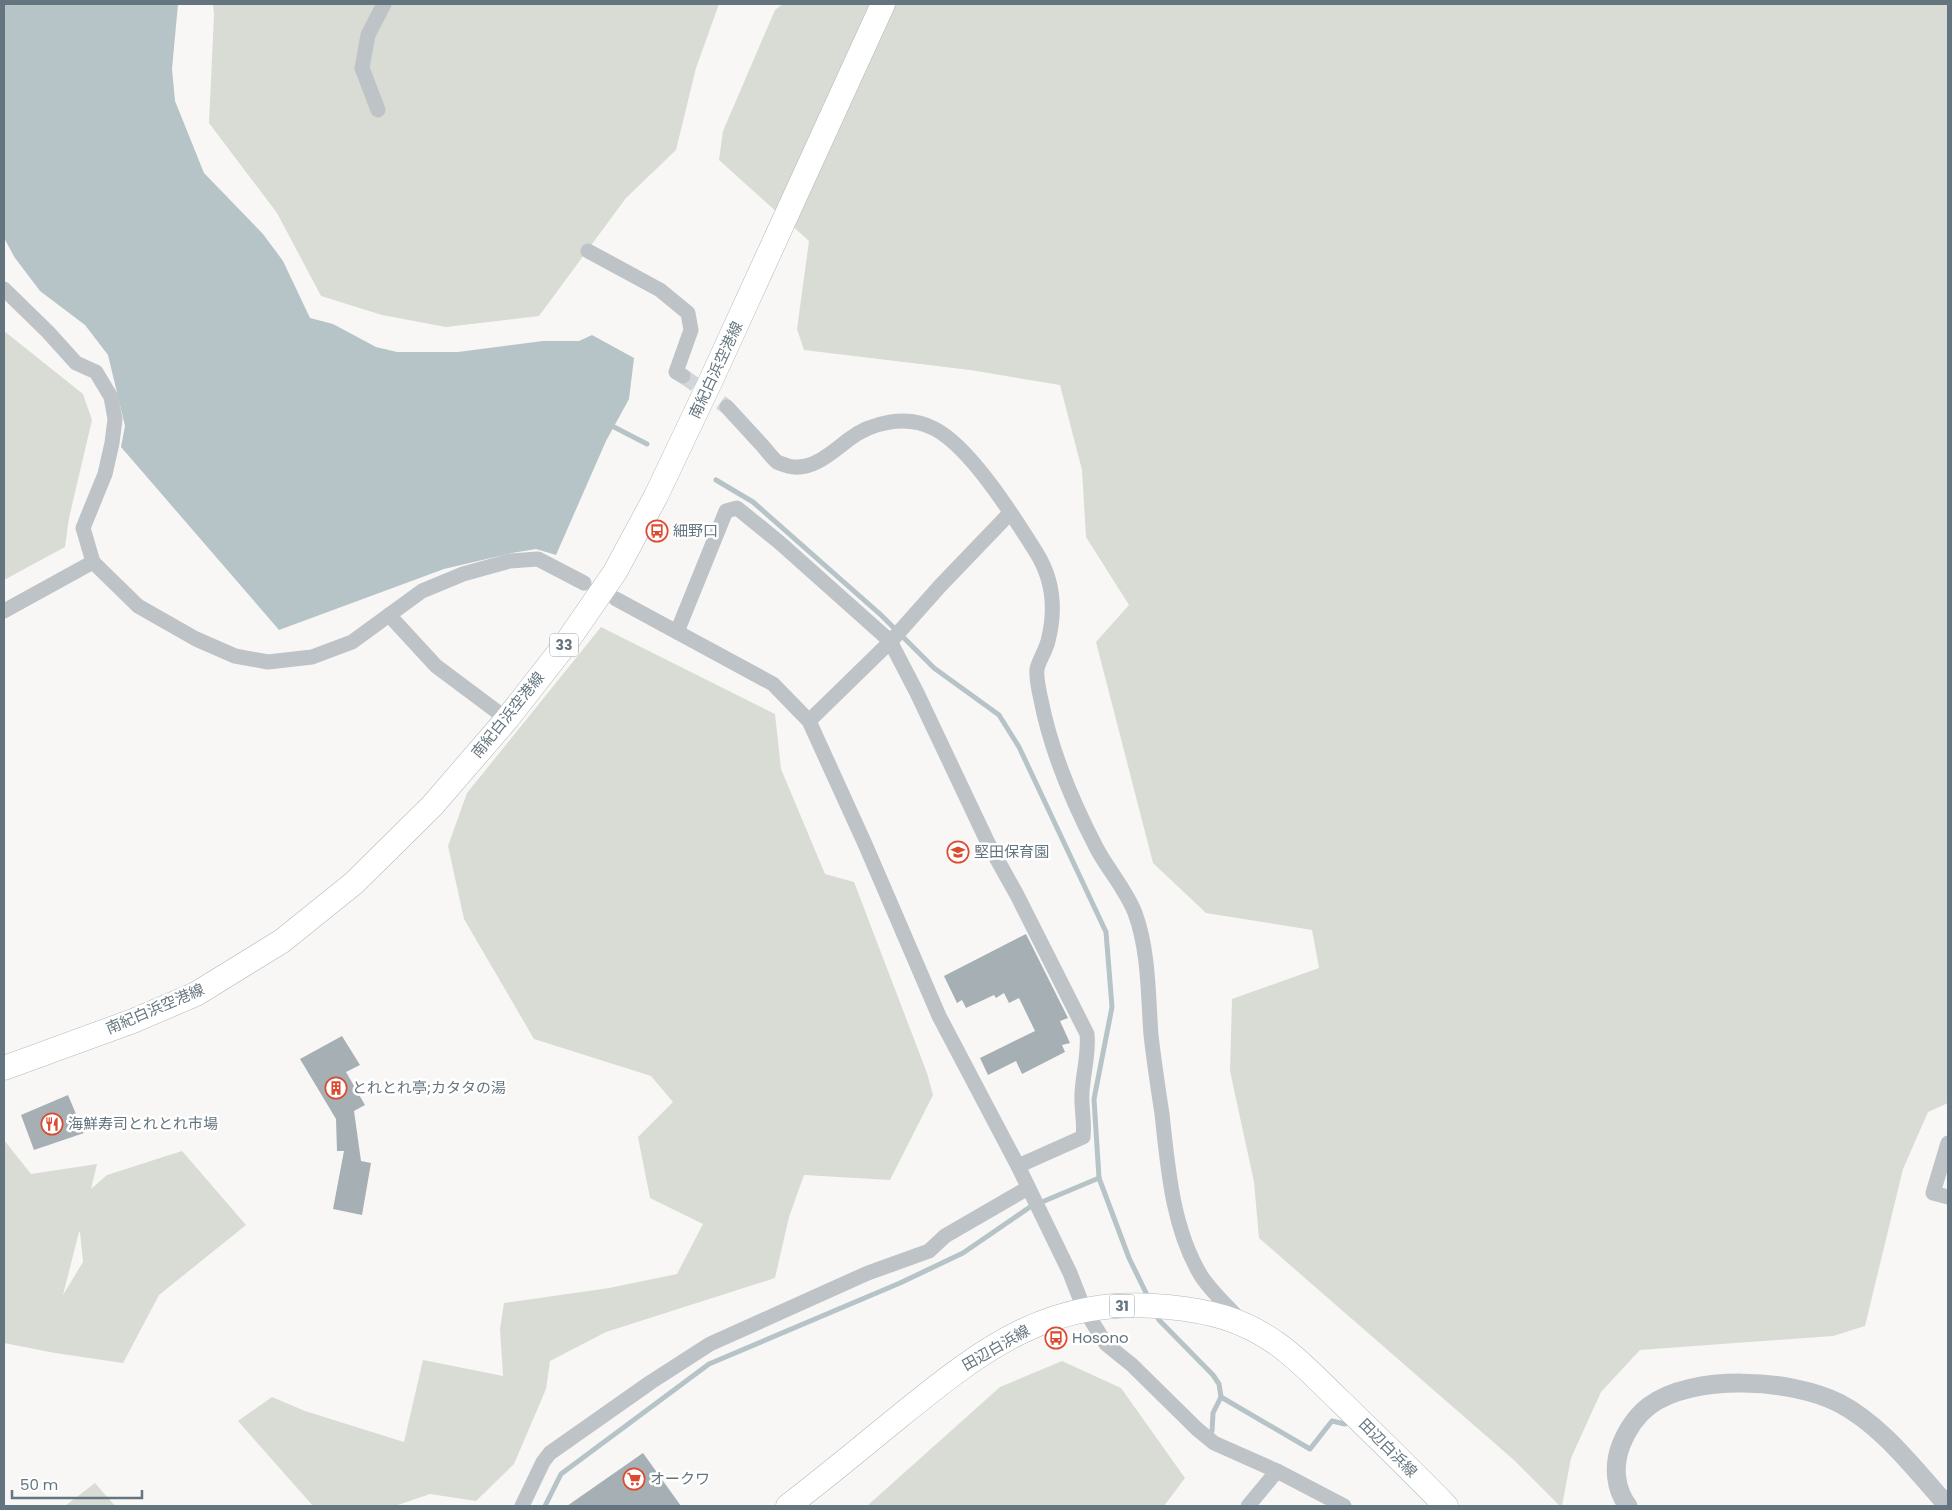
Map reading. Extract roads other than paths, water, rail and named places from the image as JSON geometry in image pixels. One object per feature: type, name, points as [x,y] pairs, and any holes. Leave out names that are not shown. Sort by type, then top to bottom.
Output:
[{"type":"main road","name":"南紀白浜空港線","points":[[4,1068],[133,1021],[196,994],[282,941],[354,884],[432,806],[506,719],[564,646],[615,572],[656,496],[712,378],[882,4]]},
{"type":"main road","name":"田辺白浜線","points":[[788,1506],[964,1366],[1003,1340],[1044,1321],[1084,1309],[1143,1304],[1199,1310],[1242,1322],[1286,1350],[1387,1446],[1446,1506]]},
{"type":"street","points":[[378,110],[362,68],[368,35],[384,4]]},
{"type":"street","points":[[588,251],[660,290],[688,313],[691,330],[676,372],[682,376]]},
{"type":"street","points":[[4,289],[48,332],[76,363],[96,372],[111,397],[115,419],[112,443],[105,474],[83,528],[93,562],[138,606],[196,639],[235,656],[268,662],[312,657],[352,642],[422,591],[463,574],[510,561],[538,559],[584,583]]},
{"type":"street","points":[[727,407],[778,463],[792,467],[808,466],[820,460],[863,429],[879,423],[914,423],[933,428],[963,454],[990,484],[1038,556],[1049,579],[1053,606],[1048,641],[1037,669],[1038,690],[1049,734],[1068,784],[1099,853],[1114,875],[1135,913],[1145,956],[1152,1037],[1167,1160],[1178,1225],[1201,1276],[1242,1322]]},
{"type":"street","points":[[677,632],[726,511],[737,508],[786,548],[891,640],[988,843],[1017,895],[1087,1034],[1088,1050],[1082,1094],[1085,1125],[1083,1137],[1018,1166]]},
{"type":"street","points":[[809,721],[891,640],[1010,513]]},
{"type":"street","points":[[4,611],[93,562]]},
{"type":"street","points":[[616,599],[774,684],[809,721],[866,844],[939,1016],[1018,1166],[1070,1273],[1084,1309],[1106,1344],[1132,1365],[1197,1430],[1214,1443],[1277,1471],[1344,1506]]},
{"type":"street","points":[[389,615],[436,666],[506,719]]},
{"type":"street","points":[[1948,1143],[1933,1193],[1948,1197]]},
{"type":"street","points":[[522,1506],[543,1462],[550,1453],[651,1382],[710,1344],[868,1273],[929,1250],[946,1236],[1030,1191]]},
{"type":"street","points":[[1628,1506],[1621,1497],[1616,1476],[1618,1452],[1627,1429],[1649,1406],[1680,1391],[1720,1384],[1766,1384],[1801,1390],[1838,1403],[1870,1422],[1948,1506]]},
{"type":"street","points":[[1248,1506],[1277,1471]]},
{"type":"waterway","points":[[614,427],[647,444]]},
{"type":"waterway","points":[[545,1506],[561,1474],[709,1364],[900,1283],[963,1253],[1030,1207],[1099,1178],[1094,1099],[1112,1007],[1106,932],[1019,747],[999,715],[934,668],[880,614],[753,502],[716,480]]},
{"type":"waterway","points":[[1099,1178],[1129,1258],[1149,1299]]},
{"type":"waterway","points":[[1156,1313],[1159,1320],[1213,1375],[1219,1384],[1221,1397],[1213,1413],[1212,1431]]},
{"type":"waterway","points":[[1221,1397],[1310,1449],[1332,1421],[1345,1424]]},
{"type":"tunnel","points":[[683,376],[727,407]]},
{"type":"place","name":"細野口","points":[[657,531]]},
{"type":"place","name":"堅田保育園","points":[[958,852]]},
{"type":"place","name":"とれとれ亭;カタタの湯","points":[[336,1088]]},
{"type":"place","name":"海鮮寿司とれとれ市場","points":[[52,1124]]},
{"type":"place","name":"Hosono","points":[[1056,1338]]},
{"type":"place","name":"オークワ","points":[[634,1479]]}]
